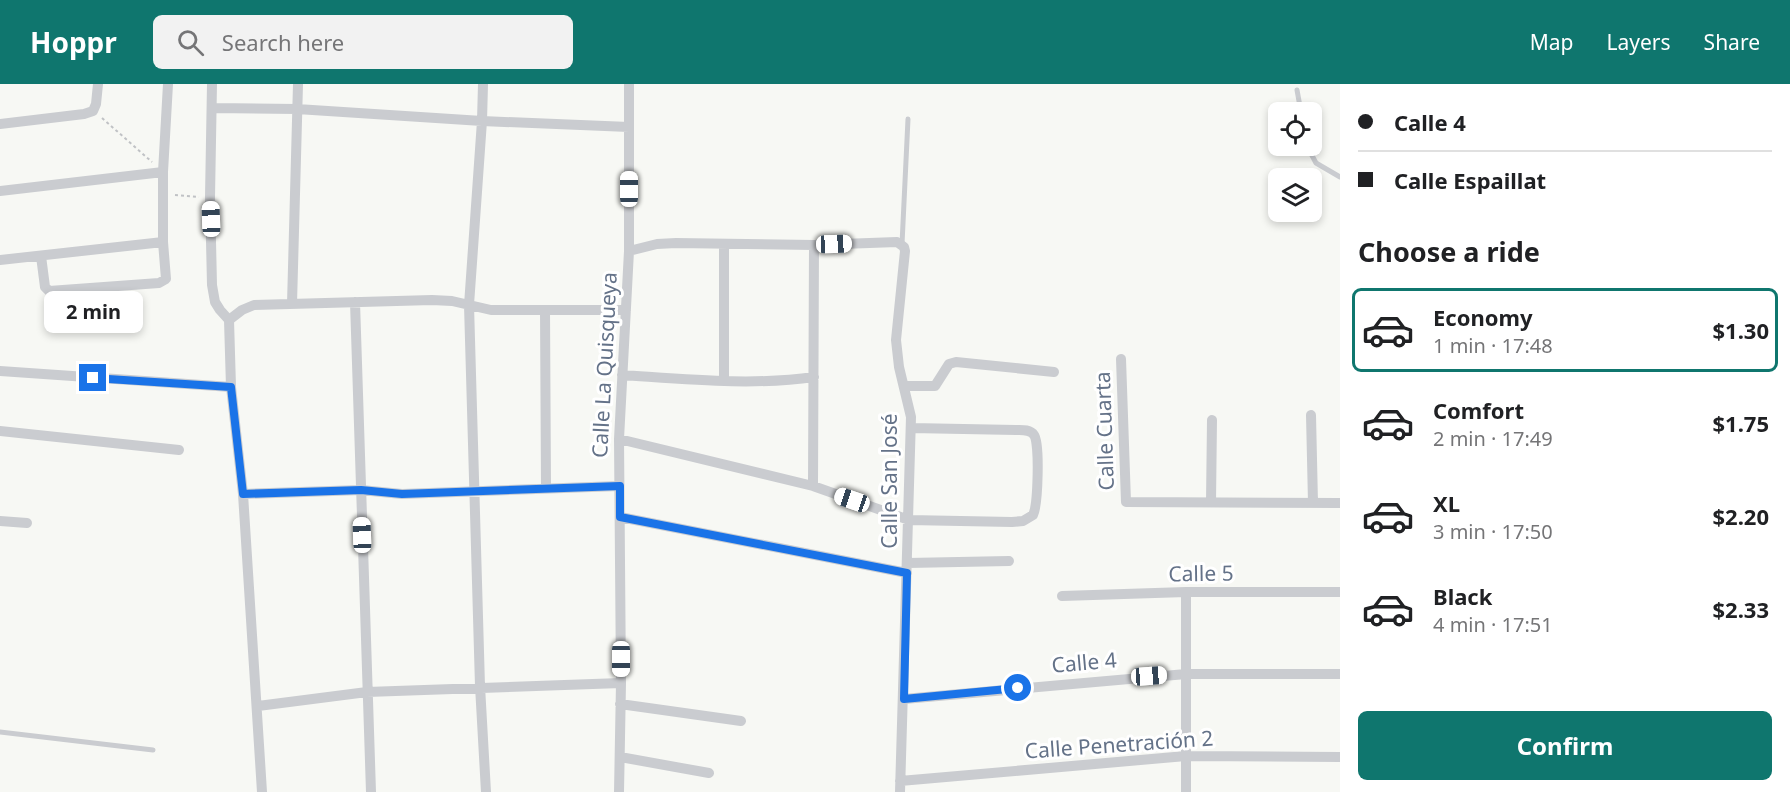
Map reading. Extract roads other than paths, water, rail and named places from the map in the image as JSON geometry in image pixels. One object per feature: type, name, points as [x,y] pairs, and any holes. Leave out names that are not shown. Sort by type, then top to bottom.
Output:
[{"type":"street","points":[[0,124],[93,111],[98,84]]},
{"type":"street","points":[[41,255],[45,287],[49,291],[159,283],[166,279],[163,242],[163,172],[168,84]]},
{"type":"street","points":[[212,84],[210,197],[212,285],[215,302],[229,320],[231,387],[243,494],[262,792]]},
{"type":"street","points":[[292,304],[298,84]]},
{"type":"street","points":[[483,84],[469,305],[473,491],[486,792]]},
{"type":"street","name":"Calle La Quisqueya","points":[[619,792],[621,683],[619,439],[629,251],[629,84]]},
{"type":"street","points":[[212,108],[297,109],[482,122],[629,127]]},
{"type":"street","points":[[0,191],[163,172]]},
{"type":"street","points":[[0,260],[163,242]]},
{"type":"street","points":[[629,251],[657,244],[814,245],[897,242],[902,244]]},
{"type":"street","points":[[724,244],[724,380]]},
{"type":"street","name":"Calle San José","points":[[900,786],[911,428],[911,417],[899,367],[896,340],[905,251],[902,244]]},
{"type":"street","points":[[813,486],[814,245]]},
{"type":"street","points":[[229,320],[242,310],[254,305],[432,300],[491,310],[626,310]]},
{"type":"street","points":[[355,302],[371,792]]},
{"type":"street","points":[[545,310],[546,488]]},
{"type":"street","name":"Calle Cuarta","points":[[1121,360],[1126,502],[1210,502]]},
{"type":"street","points":[[904,386],[935,386],[949,364],[956,362],[1054,372]]},
{"type":"street","points":[[0,371],[231,387]]},
{"type":"street","points":[[622,375],[687,380],[787,381],[814,377]]},
{"type":"street","points":[[1311,415],[1312,503]]},
{"type":"street","points":[[1212,420],[1210,502],[1340,504]]},
{"type":"street","points":[[619,439],[813,486],[909,520],[1023,521],[1033,516],[1037,503],[1036,447],[1034,435],[1030,432],[1016,429],[911,428]]},
{"type":"street","points":[[0,431],[179,450]]},
{"type":"street","points":[[243,494],[361,490],[402,494],[620,486]]},
{"type":"street","points":[[620,517],[908,568],[1008,561]]},
{"type":"street","points":[[0,521],[27,523]]},
{"type":"street","points":[[1186,592],[1186,792]]},
{"type":"street","name":"Calle 5","points":[[1062,596],[1186,592],[1340,592]]},
{"type":"street","name":"Calle 4","points":[[904,699],[1186,674],[1340,674]]},
{"type":"street","points":[[258,706],[367,692],[480,686],[621,683]]},
{"type":"street","points":[[620,704],[741,721]]},
{"type":"street","name":"Calle Penetración 2","points":[[900,786],[1186,756],[1340,757]]},
{"type":"street","points":[[620,757],[709,773]]},
{"type":"lane","points":[[1297,90],[1299,102]]},
{"type":"lane","points":[[902,244],[908,119]]},
{"type":"lane","points":[[1313,156],[1317,163],[1340,177]]},
{"type":"lane","points":[[0,732],[153,750]]}]
